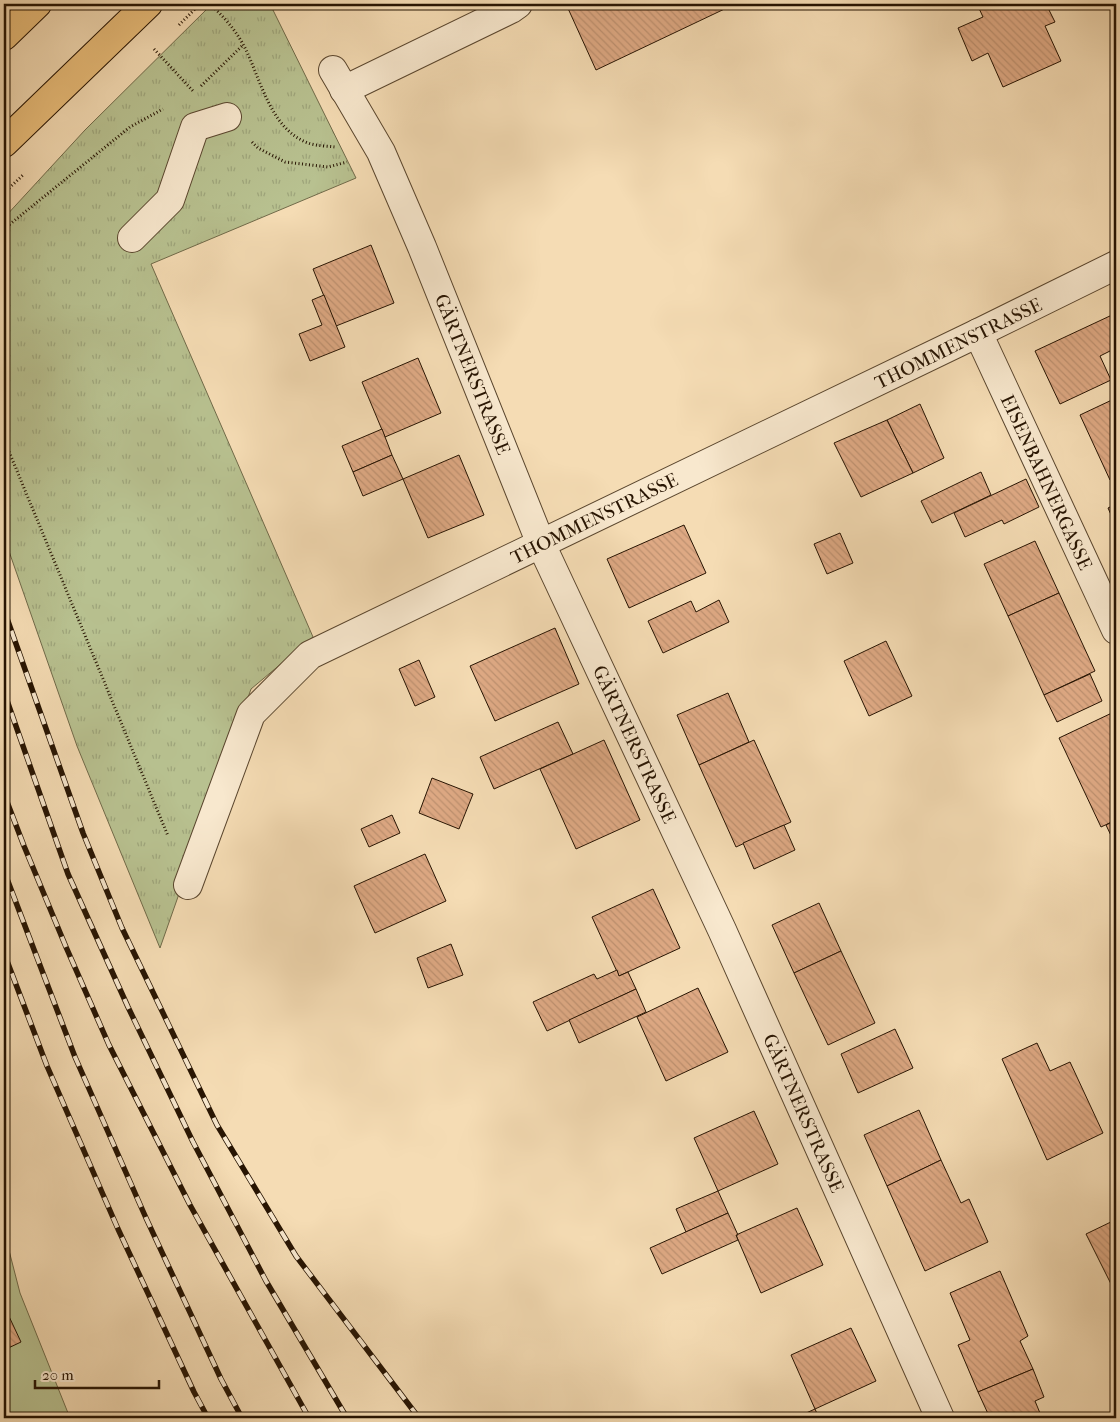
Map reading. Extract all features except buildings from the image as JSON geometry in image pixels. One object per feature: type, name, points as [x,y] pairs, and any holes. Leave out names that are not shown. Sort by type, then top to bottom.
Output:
[{"type":"main road","points":[[4,36],[37,4]]},
{"type":"main road","points":[[4,143],[148,4]]},
{"type":"street","name":"GÄRTNERSTRASSE","points":[[518,4],[511,9],[339,80],[381,152],[422,247],[541,544],[722,930],[940,1418]]},
{"type":"street","points":[[132,238],[170,200],[195,127],[227,117]]},
{"type":"street","name":"THOMMENSTRASSE","points":[[188,885],[251,714],[310,655],[1116,266]]},
{"type":"street","name":"EISENBAHNERGASSE","points":[[978,334],[1116,630]]},
{"type":"path","points":[[210,4],[227,21],[243,45],[267,101],[286,130],[309,144],[381,152]]},
{"type":"path","points":[[186,96],[194,92],[243,45]]},
{"type":"path","points":[[154,50],[194,92]]},
{"type":"path","points":[[4,229],[130,127],[170,105]]},
{"type":"path","points":[[227,117],[258,148],[285,162],[328,167],[381,152]]},
{"type":"path","points":[[5,442],[188,885]]},
{"type":"green space","points":[[212,4],[270,4],[356,178],[151,264],[313,637],[251,689],[160,948],[77,746],[4,537],[4,218],[85,130]]},
{"type":"green space","points":[[4,1231],[20,1293],[70,1418],[4,1418]]},
{"type":"railway","points":[[4,610],[83,833],[122,928],[217,1125],[296,1256],[419,1418]]},
{"type":"railway","points":[[4,692],[68,874],[128,1007],[193,1142],[266,1281],[347,1418]]},
{"type":"railway","points":[[4,794],[66,947],[109,1045],[190,1205],[309,1418]]},
{"type":"railway","points":[[4,871],[75,1057],[146,1218],[221,1379],[242,1418]]},
{"type":"railway","points":[[4,953],[47,1066],[118,1229],[208,1418]]}]
